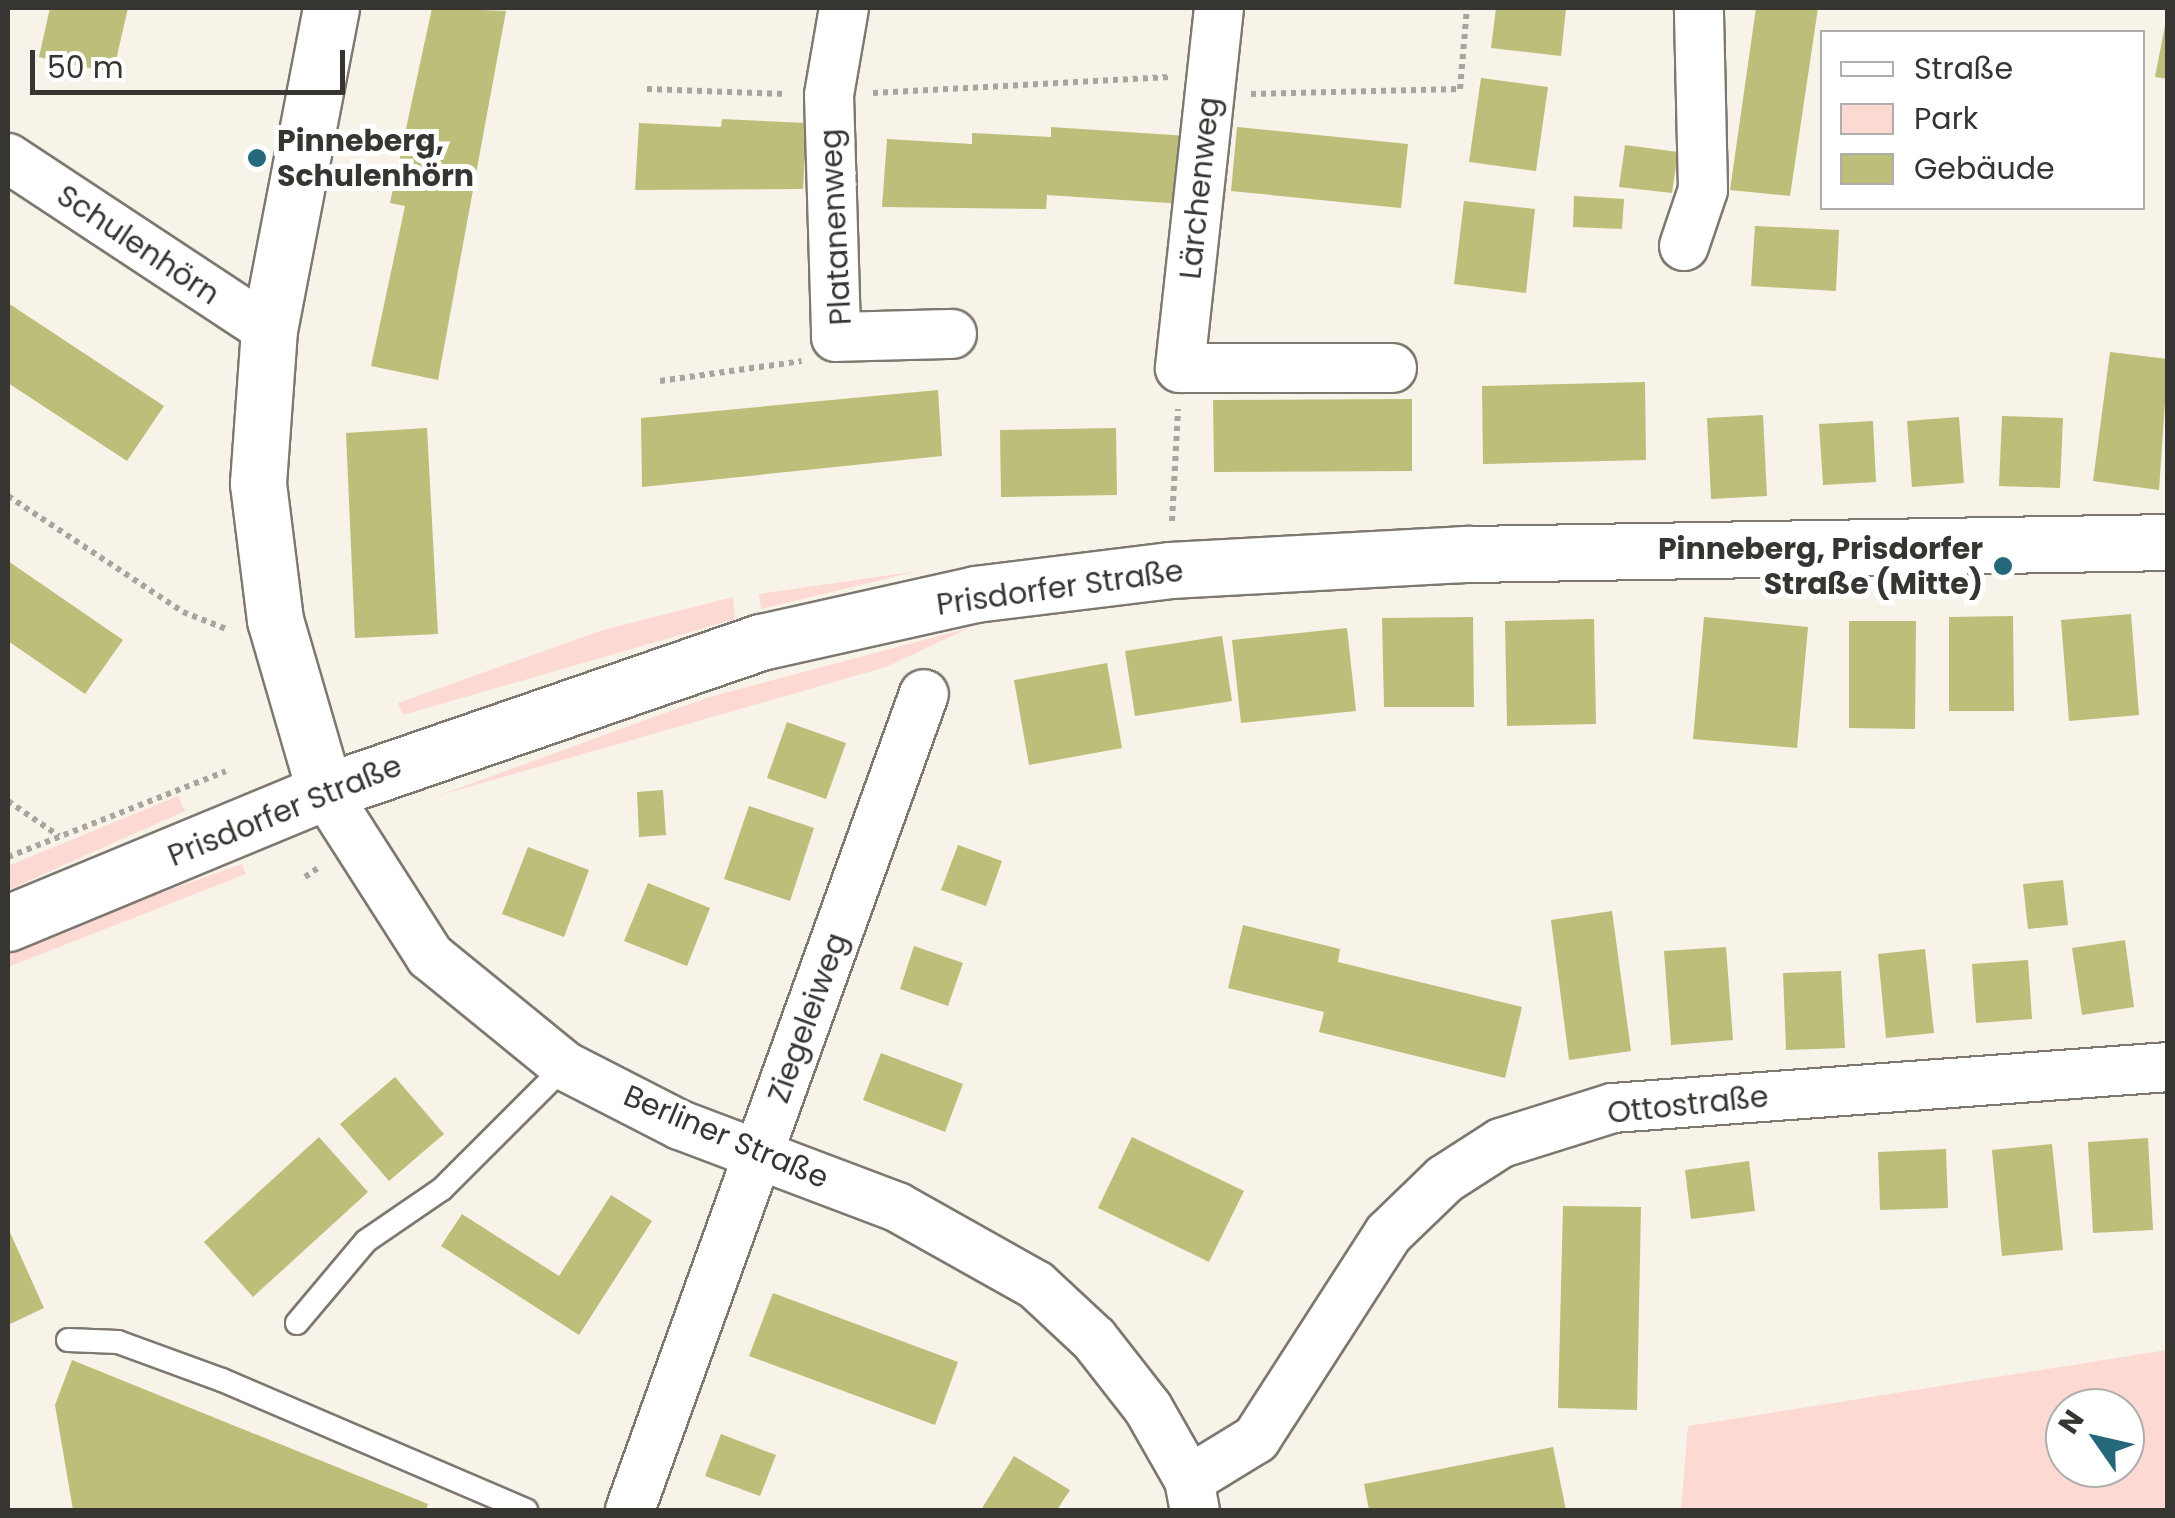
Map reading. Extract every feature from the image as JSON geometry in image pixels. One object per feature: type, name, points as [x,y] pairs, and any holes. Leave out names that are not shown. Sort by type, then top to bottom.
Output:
[{"type":"street","name":"Berliner Straße","points":[[331,8],[268,330],[258,483],[276,620],[325,792],[430,956],[565,1066],[760,1154],[897,1207],[1036,1285],[1094,1339],[1192,1495]]},
{"type":"street","name":"Platanenweg","points":[[844,8],[830,95],[836,338],[952,334]]},
{"type":"street","name":"Lärchenweg","points":[[1180,368],[1219,8]]},
{"type":"street","points":[[1684,246],[1703,190],[1699,8]]},
{"type":"street","name":"Schulenhörn","points":[[8,158],[268,330]]},
{"type":"street","points":[[1180,368],[1392,368]]},
{"type":"street","name":"Prisdorfer Straße","points":[[8,923],[325,792],[762,642],[975,594],[1170,570],[1470,554],[2168,542]]},
{"type":"street","name":"Ziegeleiweg","points":[[630,1510],[924,694]]},
{"type":"street","name":"Ottostraße","points":[[1192,1495],[1256,1439],[1388,1234],[1445,1179],[1501,1143],[1613,1108],[2168,1067]]},
{"type":"lane","points":[[297,1323],[366,1240],[442,1189],[565,1066]]},
{"type":"lane","points":[[68,1340],[118,1342],[204,1374],[526,1510]]},
{"type":"path","points":[[647,89],[830,95],[1211,85],[1460,90],[1467,8]]},
{"type":"path","points":[[660,380],[821,359],[836,338]]},
{"type":"path","points":[[1170,570],[1180,368]]},
{"type":"path","points":[[8,496],[183,612],[230,631]]},
{"type":"path","points":[[8,857],[226,771]]},
{"type":"path","points":[[8,801],[59,836]]},
{"type":"green space","points":[[918,571],[761,609],[759,594]]},
{"type":"green space","points":[[733,597],[735,619],[403,715],[398,703],[603,630]]},
{"type":"green space","points":[[969,628],[886,667],[437,796],[706,698]]},
{"type":"green space","points":[[178,796],[185,811],[8,890],[8,866]]},
{"type":"green space","points":[[242,864],[246,874],[8,967],[8,947]]},
{"type":"green space","points":[[2167,1350],[2167,1510],[1681,1510],[1688,1426]]},
{"type":"building","points":[[50,8],[128,8],[113,73],[39,57]]},
{"type":"building","points":[[432,8],[506,11],[438,380],[371,366],[405,206],[390,203]]},
{"type":"building","points":[[1496,8],[1566,8],[1561,56],[1491,48]]},
{"type":"building","points":[[1756,8],[1818,8],[1790,196],[1730,190]]},
{"type":"building","points":[[2168,20],[2168,79],[2155,77]]},
{"type":"building","points":[[1481,78],[1548,87],[1536,171],[1469,162]]},
{"type":"building","points":[[722,119],[807,123],[803,189],[635,190],[639,123],[721,127]]},
{"type":"building","points":[[1051,127],[1188,136],[1184,204],[1047,195],[1046,209],[882,207],[887,139],[972,144],[972,133],[1051,137]]},
{"type":"building","points":[[1237,127],[1408,144],[1401,208],[1231,191]]},
{"type":"building","points":[[1625,145],[1678,152],[1672,193],[1619,187]]},
{"type":"building","points":[[1574,196],[1624,199],[1622,229],[1573,227]]},
{"type":"building","points":[[1464,201],[1535,209],[1526,293],[1454,284]]},
{"type":"building","points":[[1755,226],[1839,230],[1836,291],[1751,286]]},
{"type":"building","points":[[8,303],[164,406],[127,461],[8,383]]},
{"type":"building","points":[[2110,352],[2168,359],[2159,490],[2093,481]]},
{"type":"building","points":[[1645,382],[1646,460],[1483,464],[1482,386]]},
{"type":"building","points":[[938,390],[942,456],[642,487],[641,418]]},
{"type":"building","points":[[1412,399],[1412,471],[1214,472],[1213,400]]},
{"type":"building","points":[[1763,415],[1767,496],[1711,499],[1707,418]]},
{"type":"building","points":[[2002,416],[2063,418],[2060,488],[1999,486]]},
{"type":"building","points":[[1959,417],[1964,483],[1912,487],[1907,421]]},
{"type":"building","points":[[1873,421],[1876,482],[1823,485],[1819,424]]},
{"type":"building","points":[[427,428],[438,634],[355,638],[346,433]]},
{"type":"building","points":[[1116,428],[1117,495],[1001,497],[1000,430]]},
{"type":"building","points":[[8,561],[123,640],[85,694],[8,641]]},
{"type":"building","points":[[2131,614],[2139,715],[2069,721],[2061,620]]},
{"type":"building","points":[[2013,616],[2014,711],[1949,711],[1949,617]]},
{"type":"building","points":[[1473,617],[1474,707],[1384,707],[1382,618]]},
{"type":"building","points":[[1704,617],[1808,627],[1797,748],[1693,739]]},
{"type":"building","points":[[1594,619],[1596,724],[1507,726],[1505,621]]},
{"type":"building","points":[[1849,621],[1916,621],[1915,729],[1849,728]]},
{"type":"building","points":[[1347,628],[1356,711],[1241,723],[1232,640]]},
{"type":"building","points":[[1222,636],[1232,701],[1135,716],[1125,651]]},
{"type":"building","points":[[1107,663],[1122,748],[1029,765],[1014,680]]},
{"type":"building","points":[[787,722],[846,743],[826,799],[767,778]]},
{"type":"building","points":[[663,790],[666,835],[639,837],[637,792]]},
{"type":"building","points":[[749,806],[814,828],[790,901],[724,879]]},
{"type":"building","points":[[958,845],[1002,861],[986,906],[941,890]]},
{"type":"building","points":[[528,847],[589,870],[564,937],[502,914]]},
{"type":"building","points":[[2063,880],[2068,925],[2028,929],[2023,884]]},
{"type":"building","points":[[648,883],[710,908],[687,966],[624,941]]},
{"type":"building","points":[[1612,911],[1631,1051],[1569,1060],[1551,920]]},
{"type":"building","points":[[1243,925],[1340,949],[1338,962],[1522,1007],[1505,1078],[1319,1032],[1324,1012],[1228,988]]},
{"type":"building","points":[[2125,940],[2134,1007],[2082,1015],[2072,948]]},
{"type":"building","points":[[914,946],[963,963],[948,1006],[900,989]]},
{"type":"building","points":[[1726,947],[1733,1040],[1671,1045],[1664,951]]},
{"type":"building","points":[[1925,949],[1934,1033],[1886,1038],[1878,954]]},
{"type":"building","points":[[2028,960],[2032,1019],[1976,1023],[1972,964]]},
{"type":"building","points":[[1841,971],[1845,1048],[1786,1050],[1783,973]]},
{"type":"building","points":[[881,1053],[963,1084],[945,1132],[863,1100]]},
{"type":"building","points":[[395,1077],[444,1134],[389,1181],[340,1124]]},
{"type":"building","points":[[319,1137],[368,1192],[253,1297],[204,1242]]},
{"type":"building","points":[[1132,1137],[1244,1191],[1209,1262],[1098,1208]]},
{"type":"building","points":[[2148,1138],[2153,1230],[2093,1233],[2088,1142]]},
{"type":"building","points":[[2052,1144],[2063,1250],[2002,1256],[1992,1150]]},
{"type":"building","points":[[1946,1149],[1948,1208],[1880,1210],[1878,1152]]},
{"type":"building","points":[[1749,1161],[1755,1211],[1691,1219],[1685,1170]]},
{"type":"building","points":[[611,1195],[652,1221],[579,1335],[441,1246],[462,1214],[559,1276]]},
{"type":"building","points":[[1563,1206],[1641,1207],[1637,1410],[1558,1408]]},
{"type":"building","points":[[8,1228],[44,1308],[8,1325]]},
{"type":"building","points":[[773,1293],[958,1362],[935,1425],[749,1356]]},
{"type":"building","points":[[72,1360],[428,1504],[426,1510],[73,1510],[55,1405]]},
{"type":"building","points":[[721,1434],[776,1455],[760,1496],[705,1476]]},
{"type":"building","points":[[1553,1447],[1566,1510],[1369,1510],[1364,1484]]},
{"type":"building","points":[[1014,1456],[1070,1490],[1057,1510],[981,1510]]},
{"type":"place","name":"Pinneberg, Schulenhörn","points":[[257,158]]},
{"type":"place","name":"Pinneberg, Prisdorfer Straße (Mitte)","points":[[2003,566]]}]
